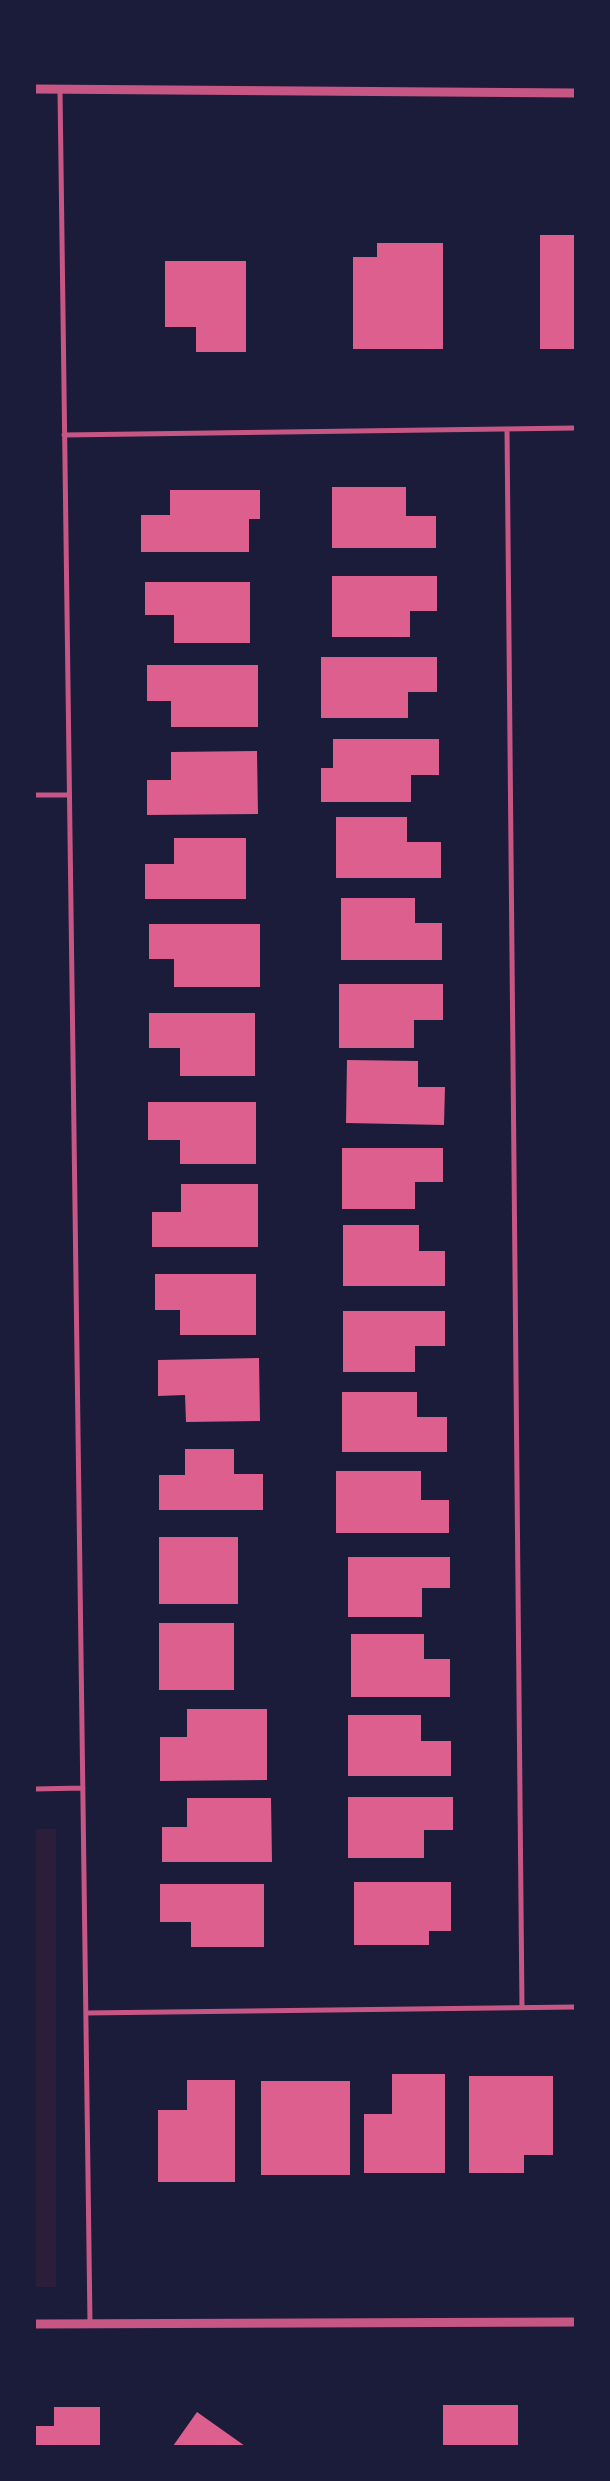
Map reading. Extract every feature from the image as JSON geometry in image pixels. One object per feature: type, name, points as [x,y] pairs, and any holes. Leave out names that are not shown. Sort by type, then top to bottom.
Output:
[{"type":"street","points":[[35,89],[575,93]]},
{"type":"street","points":[[60,90],[90,2323]]},
{"type":"street","points":[[64,435],[575,428]]},
{"type":"street","points":[[507,429],[522,2008]]},
{"type":"street","points":[[35,796],[69,795]]},
{"type":"street","points":[[35,1789],[83,1788]]},
{"type":"street","points":[[86,2013],[575,2007]]},
{"type":"street","points":[[35,2324],[575,2322]]},
{"type":"shaded area","points":[[35,1829],[56,1829],[56,2287],[35,2287]]},
{"type":"building","points":[[540,235],[575,235],[575,349],[540,349]]},
{"type":"building","points":[[377,243],[443,243],[443,349],[353,349],[353,257],[377,257]]},
{"type":"building","points":[[165,261],[246,261],[246,352],[196,352],[196,327],[165,327]]},
{"type":"building","points":[[332,487],[406,487],[406,516],[436,516],[436,548],[332,548]]},
{"type":"building","points":[[170,490],[260,490],[260,519],[249,519],[249,552],[141,552],[141,515],[170,515]]},
{"type":"building","points":[[332,576],[437,576],[437,611],[410,611],[410,637],[332,637]]},
{"type":"building","points":[[145,582],[250,582],[250,643],[174,643],[174,615],[145,615]]},
{"type":"building","points":[[321,657],[437,657],[437,692],[408,692],[408,718],[321,718]]},
{"type":"building","points":[[147,665],[258,665],[258,727],[171,727],[171,701],[147,701]]},
{"type":"building","points":[[333,739],[439,739],[439,775],[411,775],[411,802],[321,802],[321,768],[333,768]]},
{"type":"building","points":[[257,751],[258,814],[147,815],[147,780],[171,780],[171,752]]},
{"type":"building","points":[[336,817],[407,817],[407,842],[441,842],[441,878],[336,878]]},
{"type":"building","points":[[174,838],[246,838],[246,899],[145,899],[145,864],[174,864]]},
{"type":"building","points":[[341,898],[415,898],[415,923],[442,923],[442,960],[341,960]]},
{"type":"building","points":[[149,924],[260,924],[260,987],[174,987],[174,959],[149,959]]},
{"type":"building","points":[[339,984],[443,984],[443,1020],[414,1020],[414,1048],[339,1048]]},
{"type":"building","points":[[149,1013],[255,1013],[255,1076],[180,1076],[180,1048],[149,1048]]},
{"type":"building","points":[[347,1060],[418,1061],[418,1087],[445,1087],[444,1125],[346,1123]]},
{"type":"building","points":[[148,1102],[256,1102],[256,1164],[180,1164],[180,1140],[148,1140]]},
{"type":"building","points":[[342,1148],[443,1148],[443,1182],[415,1182],[415,1209],[342,1209]]},
{"type":"building","points":[[181,1184],[258,1184],[258,1247],[152,1247],[152,1212],[181,1212]]},
{"type":"building","points":[[343,1225],[419,1225],[419,1251],[445,1251],[445,1286],[343,1286]]},
{"type":"building","points":[[155,1274],[256,1274],[256,1335],[180,1335],[180,1310],[155,1310]]},
{"type":"building","points":[[343,1311],[445,1311],[445,1346],[415,1346],[415,1372],[343,1372]]},
{"type":"building","points":[[259,1358],[260,1421],[186,1422],[185,1395],[158,1396],[158,1360]]},
{"type":"building","points":[[342,1392],[417,1392],[417,1417],[447,1417],[447,1452],[342,1452]]},
{"type":"building","points":[[185,1449],[234,1449],[234,1474],[263,1474],[263,1510],[159,1510],[159,1475],[185,1475]]},
{"type":"building","points":[[336,1471],[421,1471],[421,1500],[449,1500],[449,1533],[336,1533]]},
{"type":"building","points":[[159,1537],[238,1537],[238,1604],[159,1604]]},
{"type":"building","points":[[348,1557],[450,1557],[450,1588],[422,1588],[422,1617],[348,1617]]},
{"type":"building","points":[[159,1623],[234,1623],[234,1690],[159,1690]]},
{"type":"building","points":[[351,1634],[424,1634],[424,1659],[450,1659],[450,1697],[351,1697]]},
{"type":"building","points":[[187,1709],[267,1709],[267,1780],[160,1781],[160,1737],[187,1737]]},
{"type":"building","points":[[348,1715],[421,1715],[421,1741],[451,1741],[451,1776],[348,1776]]},
{"type":"building","points":[[348,1797],[453,1797],[453,1830],[424,1830],[424,1858],[348,1858]]},
{"type":"building","points":[[187,1798],[271,1798],[272,1862],[162,1862],[162,1827],[187,1827]]},
{"type":"building","points":[[354,1882],[451,1882],[451,1931],[429,1931],[429,1945],[354,1945]]},
{"type":"building","points":[[160,1884],[264,1884],[264,1947],[191,1947],[191,1922],[160,1922]]},
{"type":"building","points":[[392,2074],[445,2074],[445,2173],[364,2173],[364,2114],[392,2114]]},
{"type":"building","points":[[469,2076],[553,2076],[553,2155],[524,2155],[524,2173],[469,2173]]},
{"type":"building","points":[[187,2080],[235,2080],[235,2182],[158,2182],[158,2110],[187,2110]]},
{"type":"building","points":[[261,2081],[350,2081],[350,2175],[261,2175]]},
{"type":"building","points":[[443,2405],[518,2405],[518,2446],[443,2446]]},
{"type":"building","points":[[54,2407],[100,2407],[100,2446],[35,2446],[35,2426],[54,2426]]},
{"type":"building","points":[[197,2412],[245,2446],[173,2446]]}]
